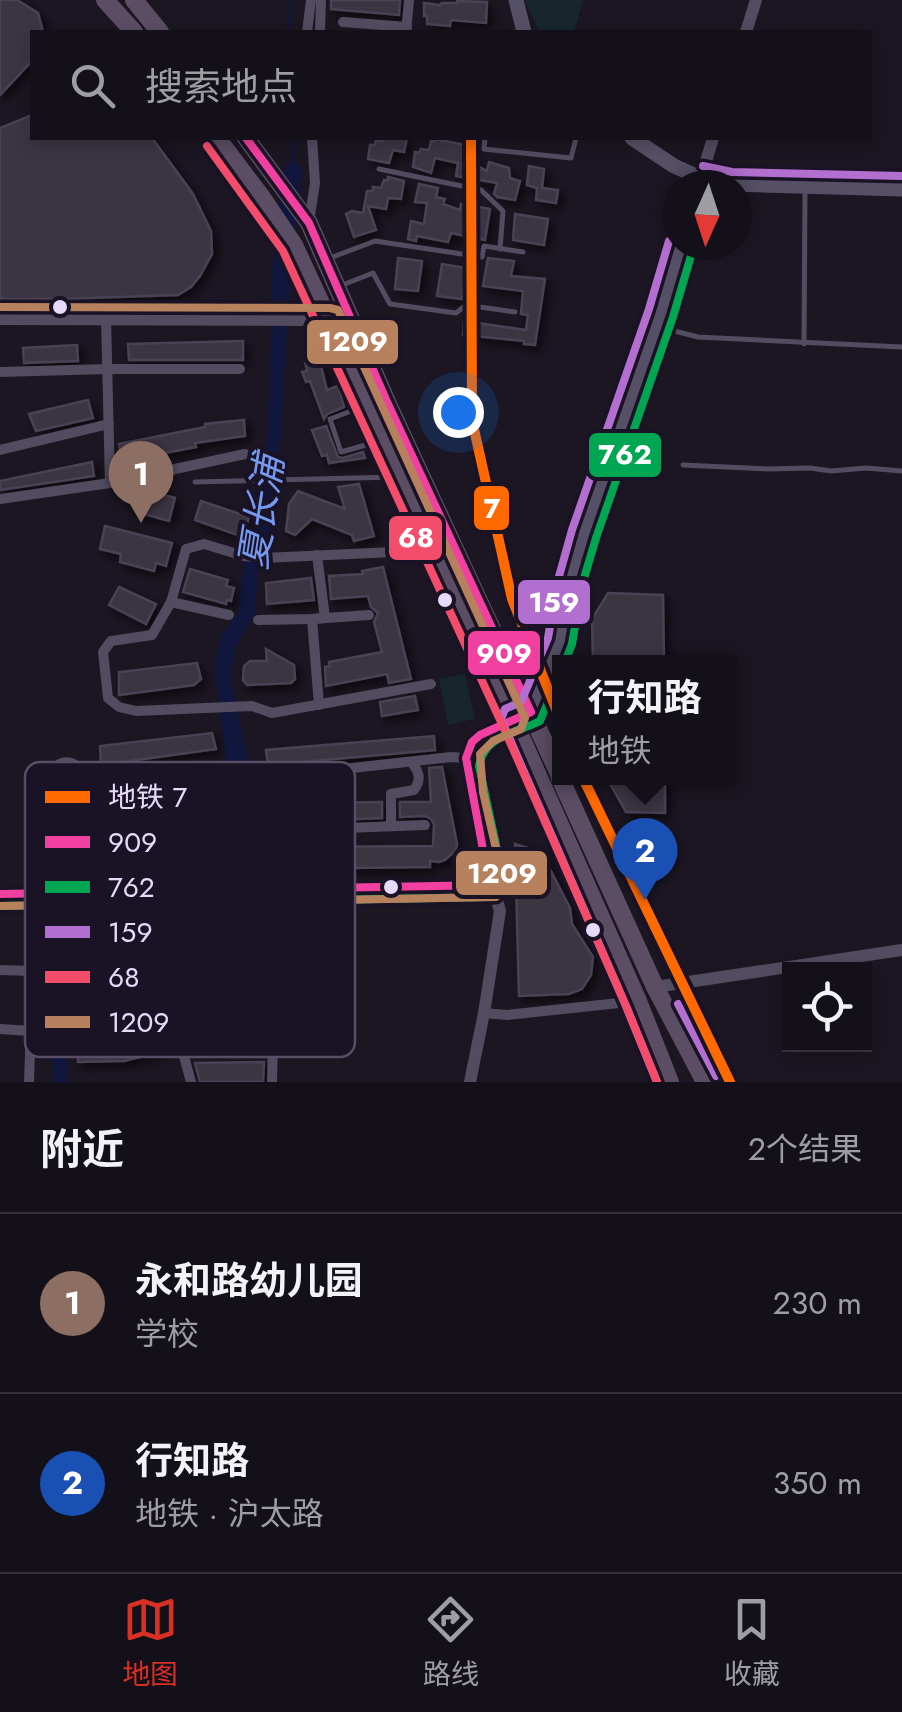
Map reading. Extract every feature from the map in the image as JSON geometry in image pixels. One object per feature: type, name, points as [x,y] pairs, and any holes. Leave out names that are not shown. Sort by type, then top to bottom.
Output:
[{"type":"main road","points":[[105,0],[132,30]]},
{"type":"main road","points":[[134,0],[158,30]]},
{"type":"main road","points":[[516,0],[524,30]]},
{"type":"main road","points":[[219,140],[294,245],[436,550],[522,715],[552,764]]},
{"type":"main road","points":[[248,140],[309,223],[522,715],[670,1077]]},
{"type":"main road","points":[[635,140],[681,170]]},
{"type":"main road","points":[[752,185],[902,188]]},
{"type":"main road","points":[[553,655],[560,641],[570,582],[584,534],[676,260]]},
{"type":"main road","points":[[522,715],[552,657]]},
{"type":"main road","points":[[564,785],[655,987],[703,1082]]},
{"type":"street","points":[[308,30],[310,0]]},
{"type":"street","points":[[320,30],[321,0]]},
{"type":"street","points":[[343,22],[407,30],[409,0]]},
{"type":"street","points":[[747,30],[756,0]]},
{"type":"street","points":[[309,223],[315,182],[312,140]]},
{"type":"street","points":[[703,170],[712,140]]},
{"type":"street","points":[[0,318],[352,322]]},
{"type":"street","points":[[106,318],[110,482]]},
{"type":"street","points":[[0,372],[240,369]]},
{"type":"street","points":[[0,450],[109,424]]},
{"type":"street","points":[[0,499],[110,482],[245,454]]},
{"type":"street","points":[[431,684],[272,713],[252,706],[136,711],[118,706],[108,698],[102,652],[110,641],[152,635],[171,602],[186,548],[204,544],[264,558],[436,550]]},
{"type":"street","points":[[317,555],[324,618]]},
{"type":"street","points":[[171,602],[229,615]]},
{"type":"street","points":[[258,620],[368,615]]},
{"type":"street","points":[[312,620],[319,705]]},
{"type":"street","points":[[470,1082],[500,920],[466,758],[480,734],[522,715]]},
{"type":"street","points":[[355,768],[466,758]]},
{"type":"street","points":[[391,826],[392,794],[414,790],[419,783],[420,775],[412,763]]},
{"type":"street","points":[[355,827],[425,825]]},
{"type":"street","points":[[355,887],[492,884]]},
{"type":"street","points":[[0,894],[25,894]]},
{"type":"street","points":[[655,987],[902,950]]},
{"type":"street","points":[[0,970],[25,972]]},
{"type":"street","points":[[484,1013],[507,1016],[638,1001]]},
{"type":"street","points":[[0,1029],[25,1030]]},
{"type":"street","points":[[30,1057],[30,1082]]},
{"type":"street","points":[[184,1057],[191,1082]]},
{"type":"street","points":[[272,1082],[273,1057]]},
{"type":"lane","points":[[485,140],[484,150],[571,158],[576,140]]},
{"type":"lane","points":[[379,169],[482,190],[503,211],[500,249]]},
{"type":"lane","points":[[804,344],[806,186]]},
{"type":"lane","points":[[325,260],[375,241],[482,258],[484,246],[523,252]]},
{"type":"lane","points":[[337,287],[373,272],[390,304],[456,313],[466,306],[515,312]]},
{"type":"lane","points":[[656,326],[698,337],[902,346]]},
{"type":"lane","points":[[369,404],[330,420],[340,452],[386,439]]},
{"type":"lane","points":[[683,465],[902,471]]},
{"type":"lane","points":[[195,482],[403,476]]},
{"type":"shaded area","points":[[525,0],[583,0],[575,30],[538,30]]},
{"type":"shaded area","points":[[465,674],[475,719],[448,725],[439,679]]},
{"type":"water","points":[[272,263],[289,296],[276,523],[259,562],[255,613],[235,648],[231,678],[250,762],[226,762],[216,656],[222,633],[238,613],[244,562],[260,517],[269,401]]},
{"type":"water","points":[[52,1057],[68,1057],[68,1082],[53,1082]]},
{"type":"building","points":[[0,0],[17,0],[38,13],[42,30],[30,30],[30,63],[0,95]]},
{"type":"building","points":[[331,0],[400,0],[399,15],[331,9]]},
{"type":"building","points":[[487,2],[486,23],[451,20],[450,26],[427,24],[424,3]]},
{"type":"building","points":[[30,116],[30,140],[153,140],[193,194],[211,231],[212,254],[200,276],[178,295],[0,299],[0,128]]},
{"type":"building","points":[[376,140],[407,140],[404,152],[393,150],[389,163],[368,159],[370,145],[375,145]]},
{"type":"building","points":[[431,141],[465,145],[469,149],[467,158],[487,171],[489,162],[509,168],[510,178],[520,181],[515,200],[497,197],[497,183],[456,176],[458,163],[435,158],[431,173],[413,167],[415,152],[429,150]]},
{"type":"building","points":[[529,166],[544,169],[542,188],[558,190],[556,203],[536,200],[537,188],[527,185]]},
{"type":"building","points":[[388,177],[404,181],[401,199],[388,198],[386,209],[368,206],[376,230],[354,237],[346,214],[363,213],[367,191],[381,188]]},
{"type":"building","points":[[419,184],[438,188],[436,197],[445,199],[443,204],[460,210],[461,204],[490,209],[485,240],[451,233],[448,242],[417,236],[416,241],[408,239],[411,221],[424,224],[427,203],[415,202]]},
{"type":"building","points":[[515,214],[548,219],[544,245],[513,240]]},
{"type":"building","points":[[398,258],[422,261],[418,291],[395,289]]},
{"type":"building","points":[[488,258],[514,261],[511,276],[545,279],[535,345],[463,335],[464,321],[526,330],[528,315],[521,314],[523,291],[483,286]]},
{"type":"building","points":[[442,264],[466,268],[462,299],[437,296]]},
{"type":"building","points":[[243,341],[243,360],[129,360],[128,344]]},
{"type":"building","points":[[77,345],[78,361],[24,363],[23,348]]},
{"type":"building","points":[[313,358],[316,367],[321,366],[327,390],[338,386],[344,407],[324,419],[310,381],[306,382],[302,372],[307,371],[305,361]]},
{"type":"building","points":[[88,400],[93,418],[36,431],[29,414]]},
{"type":"building","points":[[244,420],[245,436],[195,443],[196,447],[123,461],[119,444],[205,424]]},
{"type":"building","points":[[326,426],[338,457],[363,452],[365,458],[329,463],[327,455],[322,456],[312,430]]},
{"type":"building","points":[[92,462],[94,476],[0,490],[0,481]]},
{"type":"building","points":[[359,484],[374,536],[354,541],[352,535],[312,519],[295,535],[286,531],[289,504],[298,491],[345,509],[338,487]]},
{"type":"building","points":[[146,490],[175,498],[169,521],[141,513]]},
{"type":"building","points":[[201,501],[249,517],[243,537],[195,520]]},
{"type":"building","points":[[105,526],[172,543],[166,566],[156,563],[154,571],[120,562],[121,554],[100,549]]},
{"type":"building","points":[[383,567],[411,679],[389,683],[387,674],[326,686],[325,667],[330,666],[329,662],[382,652],[374,622],[378,613],[368,596],[331,599],[329,576],[363,574],[362,571]]},
{"type":"building","points":[[190,569],[228,580],[226,586],[234,588],[231,601],[226,604],[183,592]]},
{"type":"building","points":[[311,578],[314,600],[267,604],[266,583]]},
{"type":"building","points":[[119,587],[156,604],[146,624],[109,605]]},
{"type":"building","points":[[608,593],[663,595],[664,655],[593,655],[592,619]]},
{"type":"building","points":[[266,649],[294,665],[295,679],[291,683],[247,685],[243,680],[244,666],[250,661],[267,661]]},
{"type":"building","points":[[197,663],[201,679],[194,685],[119,695],[119,672]]},
{"type":"building","points":[[415,696],[418,710],[382,716],[380,702]]},
{"type":"building","points":[[212,733],[216,749],[101,762],[100,746]]},
{"type":"building","points":[[434,736],[435,750],[268,762],[266,750]]},
{"type":"building","points":[[442,767],[457,844],[455,851],[445,860],[430,861],[430,867],[355,868],[355,847],[433,846],[431,819],[400,817],[400,802],[431,802],[429,768]]},
{"type":"building","points":[[611,785],[665,785],[665,813],[626,812]]},
{"type":"building","points":[[355,802],[382,802],[382,818],[355,819]]},
{"type":"building","points":[[515,844],[541,852],[570,908],[572,924],[593,957],[591,975],[582,989],[569,994],[519,996]]},
{"type":"building","points":[[78,1057],[140,1057],[124,1061],[78,1062]]},
{"type":"building","points":[[264,1062],[263,1082],[200,1082],[195,1063]]},
{"type":"waterway","name":"夏长浦","points":[[288,30],[292,0]]},
{"type":"waterway","name":"夏长浦","points":[[293,171],[294,140]]},
{"type":"waterway","name":"夏长浦","points":[[281,300],[293,171]]},
{"type":"metro line","name":"7","points":[[471,140],[472,420],[512,599],[552,699]]},
{"type":"metro line","name":"7","points":[[586,785],[730,1082]]},
{"type":"transit line","name":"909","points":[[247,140],[309,223],[531,712],[480,735],[472,742],[466,758],[492,885]]},
{"type":"transit line","name":"68","points":[[207,146],[283,251],[502,724],[657,1082]]},
{"type":"transit line","name":"159","points":[[703,166],[732,172],[902,176]]},
{"type":"transit line","name":"159","points":[[657,1082],[501,719],[505,709],[521,702],[548,638],[572,530],[663,260]]},
{"type":"transit line","name":"762","points":[[568,655],[596,538],[690,260]]},
{"type":"transit line","name":"1209","points":[[0,307],[338,310],[525,718],[521,729],[493,741],[480,754],[483,792],[504,884],[502,892],[496,897],[355,900]]},
{"type":"transit line","name":"762","points":[[504,882],[479,766],[494,741],[540,721],[552,693]]},
{"type":"transit line","name":"909","points":[[355,888],[492,885]]},
{"type":"transit line","name":"909","points":[[0,894],[25,894]]},
{"type":"transit line","name":"762","points":[[355,900],[492,897]]},
{"type":"transit line","name":"762","points":[[0,906],[25,906]]},
{"type":"transit line","name":"1209","points":[[0,906],[25,906]]},
{"type":"transit line","name":"159","points":[[678,1004],[716,1076]]},
{"type":"place","name":"永和路幼儿园","points":[[141,523]]},
{"type":"place","name":"行知路","points":[[645,900]]}]
